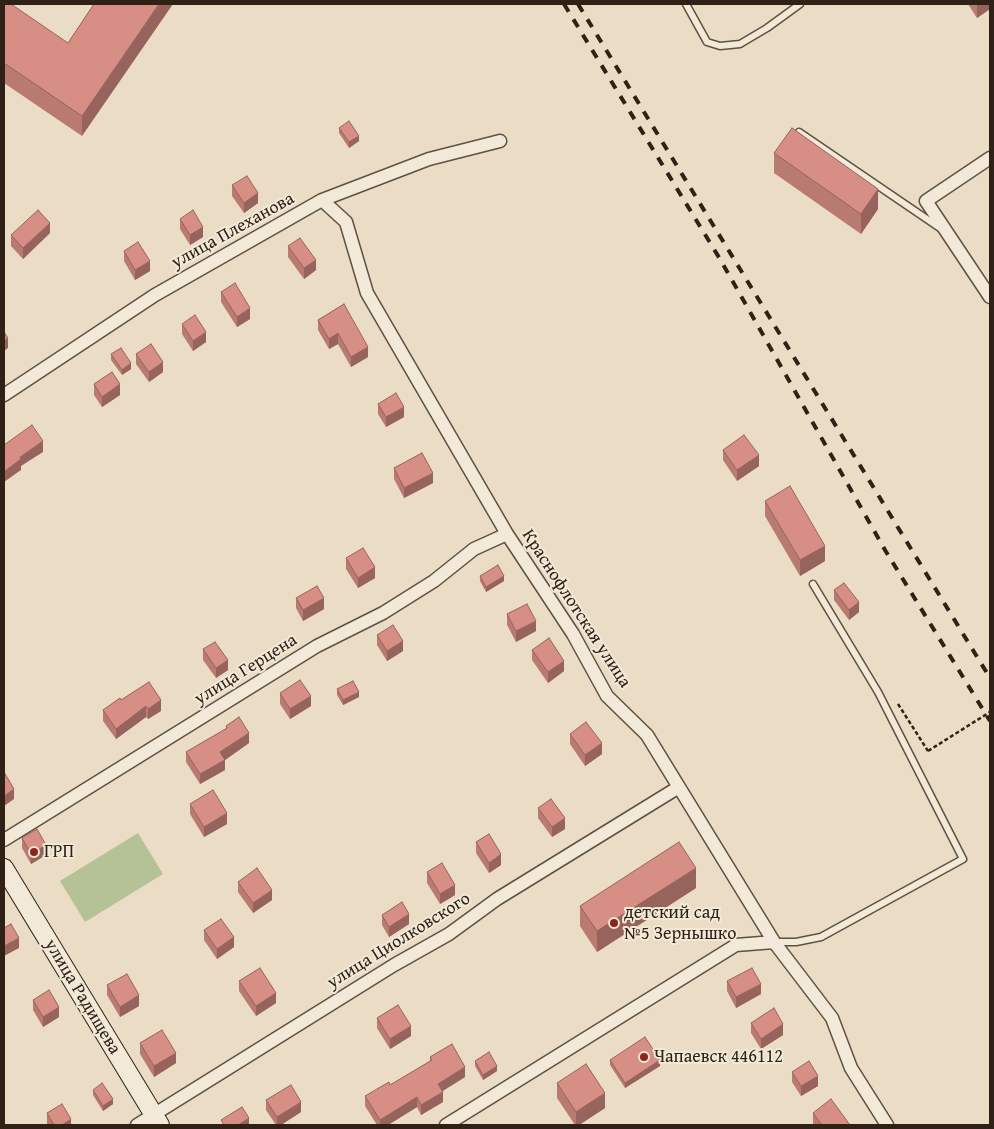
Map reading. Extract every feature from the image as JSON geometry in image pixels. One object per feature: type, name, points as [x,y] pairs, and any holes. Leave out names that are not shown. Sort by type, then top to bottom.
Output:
[{"type":"street","name":"улица Плеханова","points":[[4,395],[155,295],[322,200],[429,159],[500,141]]},
{"type":"street","points":[[990,158],[926,202],[990,297]]},
{"type":"street","name":"Краснофлотская улица","points":[[322,200],[346,222],[367,293],[507,534],[573,634],[608,696],[647,735],[774,942],[832,1018],[851,1068],[887,1125]]},
{"type":"street","name":"улица Герцена","points":[[4,840],[317,646],[383,613],[434,581],[474,549],[507,534]]},
{"type":"street","name":"улица Циолковского","points":[[137,1125],[157,1120],[394,965],[450,934],[497,899],[679,787]]},
{"type":"street","name":"улица Радищева","points":[[4,868],[157,1120]]},
{"type":"street","points":[[446,1125],[736,945],[774,942]]},
{"type":"lane","points":[[686,4],[708,42],[720,46],[740,44],[767,28],[800,4]]},
{"type":"lane","points":[[799,132],[946,232]]},
{"type":"lane","points":[[774,942],[796,942],[821,937],[963,859],[878,692],[813,584]]},
{"type":"path","points":[[894,698],[928,751],[990,712]]},
{"type":"green space","points":[[138,833],[163,874],[85,922],[60,881]]},
{"type":"building","points":[[4,4],[11,4],[68,43],[94,4],[159,4],[82,116],[4,63]]},
{"type":"building","points":[[349,121],[359,136],[349,142],[339,128]]},
{"type":"building","points":[[792,128],[878,189],[861,214],[774,153]]},
{"type":"building","points":[[247,176],[258,193],[244,203],[232,185]]},
{"type":"building","points":[[38,210],[50,223],[23,248],[11,235]]},
{"type":"building","points":[[193,210],[203,227],[190,235],[180,219]]},
{"type":"building","points":[[300,238],[316,260],[304,268],[288,246]]},
{"type":"building","points":[[138,242],[150,261],[135,270],[124,251]]},
{"type":"building","points":[[235,283],[250,308],[237,317],[221,292]]},
{"type":"building","points":[[344,304],[368,347],[351,357],[338,333],[329,339],[318,320]]},
{"type":"building","points":[[195,315],[206,332],[193,341],[182,324]]},
{"type":"building","points":[[4,332],[8,338],[4,341]]},
{"type":"building","points":[[151,344],[163,362],[149,372],[136,354]]},
{"type":"building","points":[[121,348],[131,363],[122,370],[111,354]]},
{"type":"building","points":[[112,372],[120,384],[102,397],[94,384]]},
{"type":"building","points":[[396,393],[404,407],[386,417],[378,404]]},
{"type":"building","points":[[32,425],[43,441],[20,457],[21,459],[4,472],[4,445]]},
{"type":"building","points":[[744,435],[759,455],[737,470],[723,450]]},
{"type":"building","points":[[422,453],[433,473],[404,488],[394,468]]},
{"type":"building","points":[[790,486],[825,546],[800,560],[765,501]]},
{"type":"building","points":[[363,548],[375,567],[358,578],[346,558]]},
{"type":"building","points":[[498,565],[504,576],[486,587],[480,576]]},
{"type":"building","points":[[844,583],[859,602],[849,610],[834,590]]},
{"type":"building","points":[[317,586],[324,598],[303,610],[296,598]]},
{"type":"building","points":[[527,604],[536,621],[516,631],[507,614]]},
{"type":"building","points":[[393,625],[403,641],[387,651],[377,635]]},
{"type":"building","points":[[549,638],[564,661],[548,672],[532,650]]},
{"type":"building","points":[[215,642],[228,660],[216,668],[203,649]]},
{"type":"building","points":[[300,680],[311,696],[290,709],[280,693]]},
{"type":"building","points":[[353,681],[359,692],[343,700],[337,689]]},
{"type":"building","points":[[149,682],[161,700],[148,709],[146,706],[116,729],[103,710]]},
{"type":"building","points":[[239,717],[249,733],[220,752],[225,760],[200,774],[186,752],[227,728],[226,726]]},
{"type":"building","points":[[586,722],[602,743],[585,755],[570,734]]},
{"type":"building","points":[[4,772],[14,789],[4,796]]},
{"type":"building","points":[[213,790],[227,813],[204,827],[190,804]]},
{"type":"building","points":[[551,799],[565,818],[552,827],[538,808]]},
{"type":"building","points":[[37,829],[46,845],[31,854],[22,838]]},
{"type":"building","points":[[489,834],[501,854],[489,863],[476,842]]},
{"type":"building","points":[[679,842],[696,868],[597,931],[580,906]]},
{"type":"building","points":[[442,863],[455,885],[440,894],[427,872]]},
{"type":"building","points":[[257,868],[272,890],[253,903],[238,882]]},
{"type":"building","points":[[402,902],[409,914],[389,927],[382,915]]},
{"type":"building","points":[[221,919],[234,937],[217,949],[204,930]]},
{"type":"building","points":[[11,924],[19,938],[4,946],[4,928]]},
{"type":"building","points":[[260,968],[276,993],[256,1006],[239,981]]},
{"type":"building","points":[[752,968],[761,984],[736,997],[727,981]]},
{"type":"building","points":[[127,974],[139,995],[120,1007],[107,985]]},
{"type":"building","points":[[49,990],[59,1007],[43,1017],[33,1000]]},
{"type":"building","points":[[398,1005],[411,1026],[390,1039],[377,1018]]},
{"type":"building","points":[[774,1008],[783,1024],[761,1039],[751,1023]]},
{"type":"building","points":[[162,1030],[176,1053],[154,1066],[140,1043]]},
{"type":"building","points":[[645,1037],[660,1060],[625,1083],[610,1060]]},
{"type":"building","points":[[452,1044],[465,1067],[438,1084],[443,1092],[421,1105],[417,1097],[380,1120],[365,1096],[389,1082],[390,1085],[432,1060],[430,1057]]},
{"type":"building","points":[[489,1052],[497,1066],[483,1075],[475,1061]]},
{"type":"building","points":[[809,1061],[818,1076],[801,1086],[792,1072]]},
{"type":"building","points":[[586,1064],[605,1093],[576,1112],[557,1083]]},
{"type":"building","points":[[102,1083],[113,1099],[103,1106],[93,1090]]},
{"type":"building","points":[[291,1085],[301,1102],[277,1117],[266,1100]]},
{"type":"building","points":[[831,1099],[850,1125],[822,1125],[813,1113]]},
{"type":"building","points":[[62,1104],[71,1119],[62,1125],[54,1125],[47,1113]]},
{"type":"building","points":[[242,1107],[249,1118],[238,1125],[224,1125],[221,1120]]},
{"type":"railway","points":[[564,4],[720,259],[885,550],[990,721]]},
{"type":"railway","points":[[578,4],[990,678]]},
{"type":"place","name":"ГРП","points":[[34,852]]},
{"type":"place","name":"детский сад №5 Зернышко","points":[[614,923]]},
{"type":"place","name":"Чапаевск 446112","points":[[644,1057]]}]
